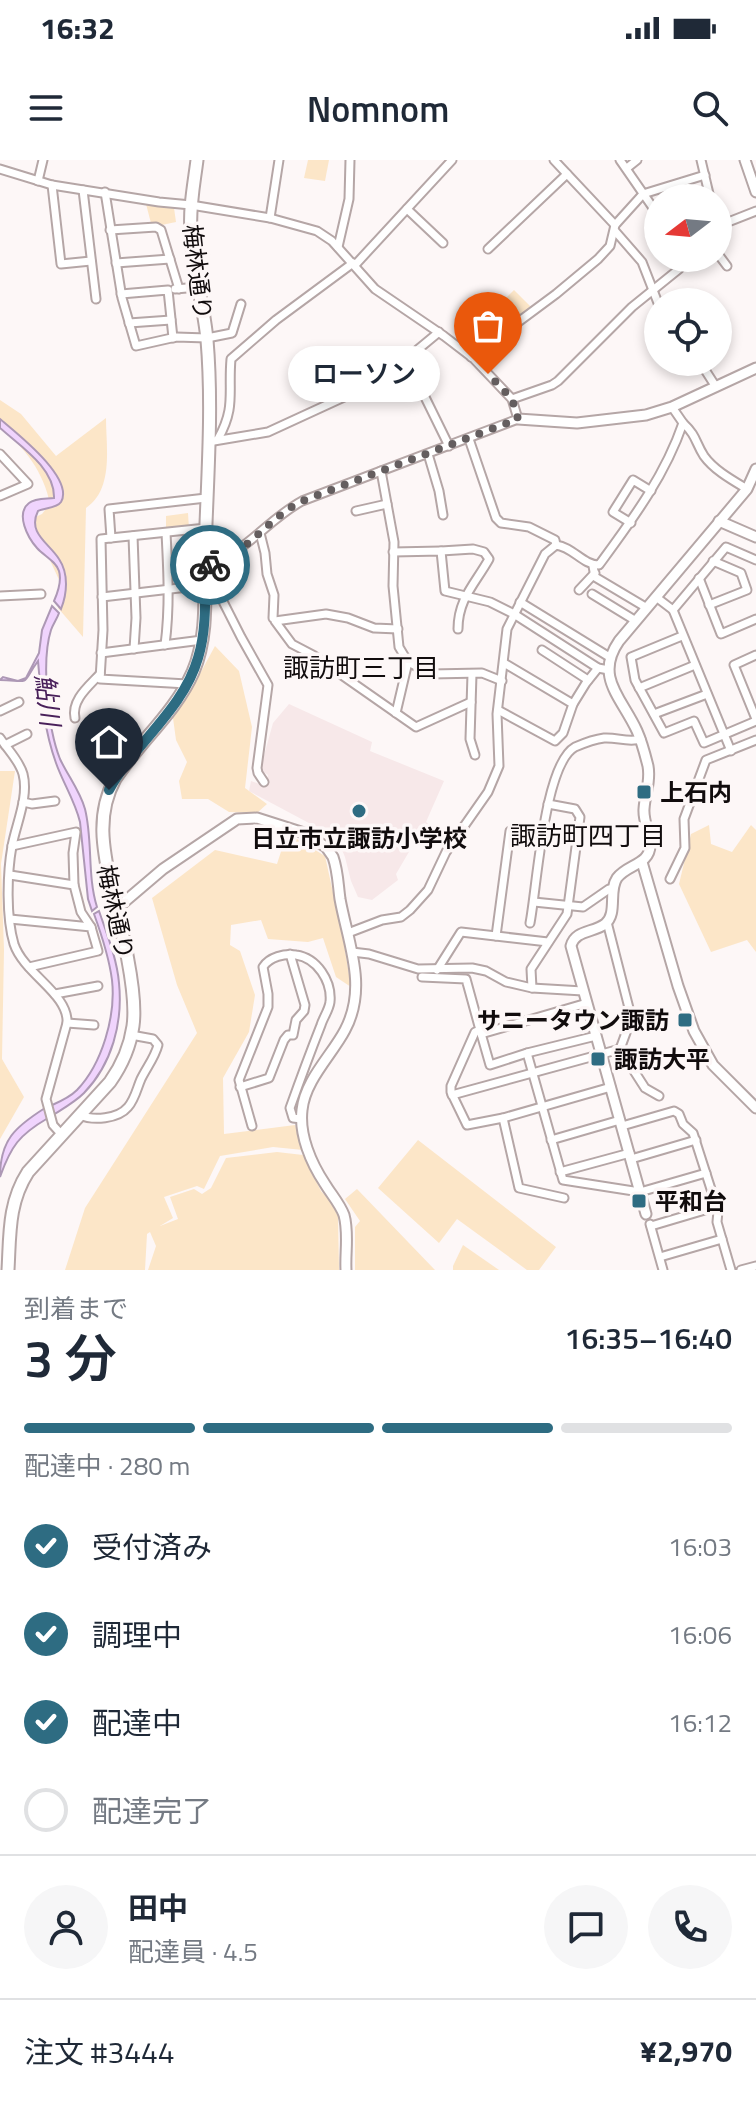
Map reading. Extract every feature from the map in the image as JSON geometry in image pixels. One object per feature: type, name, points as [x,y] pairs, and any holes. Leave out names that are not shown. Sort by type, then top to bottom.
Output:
[{"type":"main road","name":"梅林通り","points":[[8,1270],[16,1194],[28,1172],[118,1071],[129,1047],[134,1004],[102,845],[106,802],[109,790],[122,769],[187,684],[202,640],[206,498],[213,440],[207,338],[191,240],[191,205],[197,160]]},
{"type":"street","points":[[38,181],[43,160]]},
{"type":"street","points":[[270,218],[279,160]]},
{"type":"street","points":[[338,247],[349,199],[350,160]]},
{"type":"street","points":[[213,440],[227,422],[230,409],[231,359],[276,320],[354,264],[452,160]]},
{"type":"street","points":[[554,160],[615,227],[618,236],[642,262],[651,288]]},
{"type":"street","points":[[620,160],[643,194]]},
{"type":"street","points":[[627,168],[637,160]]},
{"type":"street","points":[[701,160],[707,184]]},
{"type":"street","points":[[745,160],[756,192]]},
{"type":"street","points":[[0,169],[52,185],[270,218],[317,231],[338,247],[375,289],[471,357],[512,399],[518,419]]},
{"type":"street","points":[[488,249],[567,174]]},
{"type":"street","points":[[471,357],[598,259],[610,246],[615,227],[643,194],[705,175]]},
{"type":"street","points":[[52,185],[61,264],[91,261]]},
{"type":"street","points":[[83,190],[96,299]]},
{"type":"street","points":[[105,192],[121,294],[136,346],[173,338],[207,338],[232,333],[241,304]]},
{"type":"street","points":[[407,209],[443,243]]},
{"type":"street","points":[[732,220],[756,211]]},
{"type":"street","points":[[110,230],[156,227],[161,230],[179,289]]},
{"type":"street","points":[[116,263],[170,259]]},
{"type":"street","points":[[655,288],[675,272]]},
{"type":"street","points":[[121,294],[199,287]]},
{"type":"street","points":[[168,290],[173,338]]},
{"type":"street","points":[[512,399],[558,381],[644,297]]},
{"type":"street","points":[[129,323],[171,320]]},
{"type":"street","points":[[213,440],[268,432],[381,380],[439,332]]},
{"type":"street","points":[[264,782],[257,768],[268,685],[205,566],[221,562],[234,554],[295,505],[518,419],[577,423],[646,415],[672,407],[756,368]]},
{"type":"street","points":[[709,376],[716,387]]},
{"type":"street","points":[[421,389],[449,446]]},
{"type":"street","points":[[672,407],[693,432],[703,455],[712,465],[747,489]]},
{"type":"street","points":[[579,590],[631,523],[651,491],[671,455],[683,423]]},
{"type":"street","points":[[469,439],[496,518],[501,523],[529,527],[555,540],[556,545]]},
{"type":"street","points":[[0,454],[28,484],[0,496]]},
{"type":"street","points":[[428,454],[443,515]]},
{"type":"street","points":[[498,710],[555,741],[563,733],[573,704],[588,680],[603,669],[636,621],[747,489],[756,469]]},
{"type":"street","points":[[381,471],[394,542],[393,586],[399,647],[408,662],[431,674],[482,673],[502,681]]},
{"type":"street","points":[[631,523],[613,512],[619,501],[633,480],[651,491]]},
{"type":"street","points":[[111,538],[109,509],[206,498]]},
{"type":"street","points":[[356,511],[387,504]]},
{"type":"street","points":[[719,521],[756,537]]},
{"type":"street","points":[[187,684],[100,679],[103,630],[101,539],[206,528]]},
{"type":"street","points":[[165,645],[169,618],[166,533]]},
{"type":"street","points":[[260,533],[274,595],[273,618]]},
{"type":"street","points":[[133,536],[134,649]]},
{"type":"street","points":[[348,933],[382,920],[401,917],[410,910],[428,890],[446,852],[488,792],[499,766],[498,710],[507,629],[545,554],[556,545],[565,546],[594,570],[595,577],[647,608]]},
{"type":"street","points":[[673,610],[726,547],[756,560]]},
{"type":"street","points":[[393,552],[473,549],[484,552],[489,559],[465,595],[458,617],[458,629]]},
{"type":"street","points":[[441,551],[445,591],[490,602],[603,669],[641,739],[649,775],[644,811],[651,849],[646,859],[620,874],[612,889],[611,914],[607,922],[571,942],[663,1270]]},
{"type":"street","points":[[709,605],[747,590],[741,573],[713,561]]},
{"type":"street","points":[[699,578],[721,634],[756,619]]},
{"type":"street","points":[[102,597],[205,585]]},
{"type":"street","points":[[0,596],[41,594]]},
{"type":"street","points":[[592,594],[636,621]]},
{"type":"street","points":[[656,597],[673,610],[731,751]]},
{"type":"street","points":[[520,602],[611,658]]},
{"type":"street","points":[[398,629],[374,628],[326,614],[275,621],[292,644],[313,655],[416,727],[471,702]]},
{"type":"street","points":[[682,636],[631,657],[635,680],[664,733],[694,721],[704,743],[756,720],[734,665],[756,655]]},
{"type":"street","points":[[101,653],[202,640]]},
{"type":"street","points":[[542,650],[588,680]]},
{"type":"street","points":[[396,713],[408,662]]},
{"type":"street","points":[[504,663],[573,704]]},
{"type":"street","points":[[639,688],[695,665]]},
{"type":"street","points":[[75,718],[77,701],[100,674]]},
{"type":"street","points":[[472,674],[470,739],[475,755]]},
{"type":"street","points":[[745,694],[756,689]]},
{"type":"street","points":[[654,714],[707,694]]},
{"type":"street","points":[[0,711],[19,702]]},
{"type":"street","points":[[27,734],[2,742],[12,753],[24,779],[23,802],[12,846],[11,933],[16,949],[68,1013],[47,1092],[47,1106],[53,1125],[62,1135]]},
{"type":"street","points":[[530,923],[551,786],[564,756],[575,747],[604,738],[641,739]]},
{"type":"street","points":[[670,879],[685,848],[684,819],[706,760],[756,740]]},
{"type":"street","points":[[23,802],[55,801]]},
{"type":"street","points":[[532,988],[531,969],[567,914],[580,817],[575,809],[548,804]]},
{"type":"street","points":[[116,909],[163,869],[237,819],[257,818],[304,833],[326,847],[333,857],[357,978],[355,1006],[345,1030],[305,1097],[302,1119],[303,1135],[317,1171],[345,1219],[346,1270]]},
{"type":"street","points":[[496,936],[510,831],[544,835]]},
{"type":"street","points":[[12,846],[76,832],[74,885],[81,912],[91,927],[98,951],[29,967]]},
{"type":"street","points":[[642,862],[694,1031],[713,1065],[756,1108]]},
{"type":"street","points":[[10,875],[74,885]]},
{"type":"street","points":[[534,902],[583,907],[612,889]]},
{"type":"street","points":[[10,919],[91,927]]},
{"type":"street","points":[[607,922],[629,1008],[627,1030],[620,1049]]},
{"type":"street","points":[[437,970],[461,932],[548,942]]},
{"type":"street","points":[[352,952],[418,969],[472,968],[486,971],[506,982],[532,988],[583,991]]},
{"type":"street","points":[[252,1126],[239,1080],[268,1007],[263,967],[270,959],[290,954],[312,961],[320,970],[329,991],[330,1005],[290,1108],[293,1118],[302,1119]]},
{"type":"street","points":[[240,1087],[269,1078],[284,1040],[288,1035],[293,1035],[296,1020],[304,1011],[305,1005],[290,954]]},
{"type":"street","points":[[422,977],[466,979],[490,1065],[596,1036]]},
{"type":"street","points":[[55,994],[98,986]]},
{"type":"street","points":[[587,1003],[475,1032],[451,1086],[452,1095],[467,1125],[503,1118],[611,1087]]},
{"type":"street","points":[[304,1011],[322,1020]]},
{"type":"street","points":[[67,1023],[94,1025]]},
{"type":"street","points":[[80,1115],[90,1119],[102,1118],[123,1111],[133,1100],[158,1045],[153,1039],[131,1035]]},
{"type":"street","points":[[452,1095],[620,1049]]},
{"type":"street","points":[[620,1049],[645,1088],[659,1096]]},
{"type":"street","points":[[527,1053],[563,1180],[640,1192],[706,1173]]},
{"type":"street","points":[[551,1140],[674,1111],[679,1114],[696,1140],[731,1270]]},
{"type":"street","points":[[503,1118],[519,1188],[564,1198]]},
{"type":"street","points":[[560,1172],[696,1140]]},
{"type":"street","points":[[651,1226],[715,1207]]},
{"type":"street","points":[[660,1257],[722,1239]]},
{"type":"street","points":[[741,1270],[756,1266]]},
{"type":"shaded area","points":[[308,160],[329,160],[325,181],[304,178]]},
{"type":"shaded area","points":[[146,204],[174,208],[176,222],[152,227]]},
{"type":"shaded area","points":[[514,290],[533,309],[502,332],[487,317]]},
{"type":"shaded area","points":[[0,400],[21,414],[56,456],[106,418],[105,479],[95,500],[86,508],[83,637],[58,608],[60,582],[31,519],[42,514],[50,504],[47,493],[32,462],[0,428]]},
{"type":"shaded area","points":[[0,419],[41,456],[52,469],[63,492],[59,504],[38,511],[35,519],[37,532],[59,559],[66,577],[61,609],[54,601],[60,583],[59,571],[33,544],[23,519],[29,503],[54,498],[53,487],[35,458],[0,428]]},
{"type":"shaded area","points":[[188,513],[189,529],[166,531],[166,516]]},
{"type":"shaded area","points":[[52,606],[59,613],[51,630],[46,659],[49,713],[60,759],[85,809],[97,907],[92,911],[80,822],[49,738],[38,661],[25,680],[18,681],[26,678],[39,653],[42,630]]},
{"type":"shaded area","points":[[215,646],[239,671],[252,727],[245,788],[267,804],[257,813],[229,812],[208,799],[182,799],[179,781],[187,762],[176,740],[173,718]]},
{"type":"shaded area","name":"日立市立諏訪小学校","points":[[289,704],[372,742],[370,751],[444,781],[426,822],[430,825],[420,833],[396,874],[398,880],[372,900],[358,897],[337,838],[249,791],[251,781],[265,786],[268,775],[260,770],[273,723]]},
{"type":"shaded area","points":[[0,771],[15,771],[1,864],[4,950],[2,1059],[24,1097],[0,1139]]},
{"type":"shaded area","points":[[709,825],[711,844],[732,852],[751,825],[756,830],[756,952],[747,940],[711,952],[679,884],[691,834]]},
{"type":"shaded area","points":[[287,833],[325,856],[351,987],[336,977],[323,938],[308,942],[268,939],[261,920],[231,925],[230,945],[240,951],[255,995],[249,1032],[223,1078],[224,1134],[295,1125],[303,1150],[273,1147],[220,1156],[204,1189],[197,1186],[164,1197],[173,1218],[160,1226],[178,1219],[170,1197],[194,1189],[202,1194],[211,1188],[226,1158],[277,1152],[303,1155],[338,1216],[339,1270],[148,1270],[156,1246],[150,1232],[147,1234],[145,1270],[65,1270],[85,1208],[197,1033],[177,985],[152,898],[215,850],[277,864]]},
{"type":"shaded area","points":[[99,911],[118,974],[120,998],[114,1042],[94,1082],[77,1099],[53,1115],[50,1106],[74,1093],[94,1067],[109,1024],[112,980],[94,914]]},
{"type":"shaded area","points":[[45,1108],[48,1118],[17,1142],[0,1177],[3,1153],[11,1136]]},
{"type":"shaded area","points":[[418,1140],[556,1247],[539,1270],[527,1270],[457,1219],[439,1243],[378,1188]]},
{"type":"shaded area","points":[[357,1189],[435,1270],[355,1270],[355,1227],[360,1221],[345,1199]]},
{"type":"shaded area","points":[[463,1245],[499,1270],[453,1270]]},
{"type":"way so far","points":[[210,565],[234,554],[302,501],[518,419],[512,399],[488,374]]},
{"type":"place","name":"ローソン","points":[[488,374]]},
{"type":"place","name":"上石内","points":[[644,792]]},
{"type":"place","name":"日立市立諏訪小学校","points":[[359,811]]},
{"type":"place","name":"サニータウン諏訪","points":[[685,1020]]},
{"type":"place","name":"諏訪大平","points":[[598,1059]]},
{"type":"place","name":"平和台","points":[[639,1201]]},
{"type":"district","name":"諏訪町三丁目","points":[[361,667]]},
{"type":"district","name":"諏訪町四丁目","points":[[588,835]]},
{"type":"route","points":[[109,790],[181,695],[193,672],[202,640],[205,566],[210,565]]},
{"type":"water label","name":"鮎川","points":[[48,700]]}]
